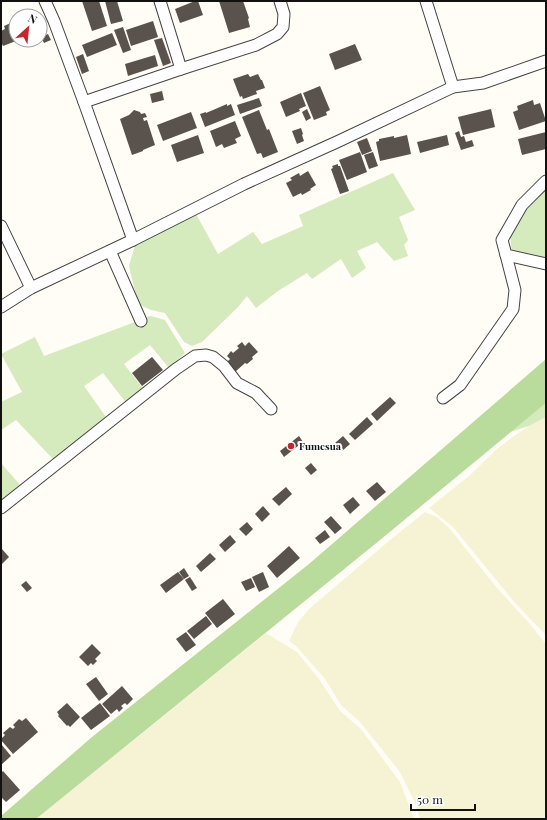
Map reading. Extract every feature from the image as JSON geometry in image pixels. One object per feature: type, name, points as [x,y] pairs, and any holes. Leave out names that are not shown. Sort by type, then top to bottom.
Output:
[{"type":"street","points":[[45,1],[84,102],[133,240]]},
{"type":"street","points":[[160,1],[181,69]]},
{"type":"street","points":[[84,102],[256,45],[277,34],[283,27],[284,14],[280,1]]},
{"type":"street","points":[[426,1],[453,87]]},
{"type":"street","points":[[1,307],[31,288],[133,240],[244,184],[346,138],[453,87],[483,83],[546,62]]},
{"type":"street","points":[[443,398],[460,385],[513,309],[515,290],[502,240],[522,205],[546,181]]},
{"type":"street","points":[[1,226],[31,288]]},
{"type":"street","points":[[110,251],[141,320]]},
{"type":"street","points":[[506,255],[546,264]]},
{"type":"street","points":[[1,508],[176,369],[195,356],[206,354],[213,357],[224,366],[237,383],[256,392],[271,409]]},
{"type":"shaded area","points":[[546,417],[546,635],[515,603],[453,527],[429,508],[469,476],[498,448],[529,426]]},
{"type":"shaded area","points":[[425,512],[437,517],[450,529],[497,588],[546,644],[546,819],[420,819],[415,803],[400,772],[360,722],[341,705],[325,679],[297,647],[289,641],[298,622],[309,609]]},
{"type":"shaded area","points":[[266,633],[297,652],[319,679],[340,711],[360,728],[400,782],[414,819],[36,819]]},
{"type":"green space","points":[[393,173],[415,210],[399,217],[408,240],[404,245],[408,256],[394,261],[377,242],[357,251],[366,268],[352,278],[341,259],[312,279],[307,273],[278,291],[256,308],[247,296],[238,307],[202,342],[192,346],[184,342],[165,313],[151,310],[138,304],[129,266],[135,245],[163,228],[196,214],[218,254],[253,232],[262,244],[303,226],[299,215]]},
{"type":"green space","points":[[546,189],[546,259],[512,254],[510,234],[526,210]]},
{"type":"green space","points":[[151,316],[165,320],[185,353],[169,368],[150,345],[124,364],[144,390],[127,404],[103,373],[84,386],[106,417],[53,459],[16,420],[1,430],[1,402],[22,392],[1,354],[35,337],[44,356],[135,322],[137,326],[145,317]]},
{"type":"green space","points":[[546,359],[546,403],[380,540],[36,819],[1,819],[1,816],[92,737],[309,564]]},
{"type":"green space","points":[[546,403],[546,417],[529,426],[510,432]]},
{"type":"green space","points":[[1,463],[21,486],[1,504]]},
{"type":"building","points":[[82,1],[99,1],[107,26],[92,31]]},
{"type":"building","points":[[105,1],[117,1],[123,21],[111,24]]},
{"type":"building","points":[[198,1],[203,15],[180,23],[175,9]]},
{"type":"building","points":[[219,1],[243,1],[249,18],[250,27],[229,33]]},
{"type":"building","points":[[153,21],[158,37],[131,46],[126,30]]},
{"type":"building","points":[[8,24],[8,44],[3,46],[1,42],[1,31],[5,29],[4,26]]},
{"type":"building","points":[[123,27],[131,50],[123,53],[114,30]]},
{"type":"building","points":[[112,33],[117,45],[87,57],[82,45]]},
{"type":"building","points":[[48,34],[51,40],[48,41]]},
{"type":"building","points":[[162,38],[171,63],[163,66],[154,40]]},
{"type":"building","points":[[355,44],[362,60],[335,70],[329,54]]},
{"type":"building","points":[[83,54],[89,71],[82,74],[76,57]]},
{"type":"building","points":[[155,55],[158,66],[128,76],[125,64]]},
{"type":"building","points":[[248,74],[250,77],[258,74],[265,88],[256,91],[257,94],[243,99],[242,96],[240,97],[233,79]]},
{"type":"building","points":[[320,86],[330,110],[326,112],[327,115],[314,120],[303,93]]},
{"type":"building","points":[[162,91],[164,100],[152,103],[150,94]]},
{"type":"building","points":[[301,93],[306,106],[299,109],[300,111],[286,117],[280,102]]},
{"type":"building","points":[[259,98],[262,106],[240,114],[237,105]]},
{"type":"building","points":[[533,100],[534,105],[540,103],[546,121],[519,130],[513,112],[518,110],[517,106]]},
{"type":"building","points":[[227,104],[227,106],[231,104],[235,115],[205,127],[200,114]]},
{"type":"building","points":[[307,109],[311,118],[306,121],[302,112]]},
{"type":"building","points":[[491,109],[495,127],[463,135],[458,117]]},
{"type":"building","points":[[134,110],[140,112],[141,114],[145,113],[147,117],[143,118],[144,121],[147,120],[155,145],[132,155],[120,119],[129,115]]},
{"type":"building","points":[[259,110],[267,130],[269,129],[278,152],[263,158],[261,153],[257,154],[242,117]]},
{"type":"building","points":[[191,112],[197,128],[163,141],[157,125]]},
{"type":"building","points":[[235,121],[241,136],[235,139],[237,143],[224,148],[222,144],[216,147],[210,131]]},
{"type":"building","points":[[301,128],[304,141],[297,144],[292,131]]},
{"type":"building","points":[[459,131],[461,137],[464,136],[466,142],[472,140],[474,146],[461,150],[455,133]]},
{"type":"building","points":[[546,132],[546,149],[522,155],[518,139]]},
{"type":"building","points":[[198,135],[204,153],[177,162],[171,145]]},
{"type":"building","points":[[407,135],[411,154],[380,161],[376,142],[379,141],[379,139]]},
{"type":"building","points":[[447,135],[449,145],[420,153],[417,142]]},
{"type":"building","points":[[367,138],[372,151],[362,155],[357,142]]},
{"type":"building","points":[[360,152],[367,172],[347,180],[339,160]]},
{"type":"building","points":[[373,152],[378,166],[369,169],[364,155]]},
{"type":"building","points":[[338,164],[349,191],[340,194],[331,169],[333,168],[332,166]]},
{"type":"building","points":[[308,171],[316,185],[302,195],[301,193],[293,197],[286,183],[292,180],[290,178],[299,173],[300,176]]},
{"type":"building","points":[[242,342],[245,346],[249,342],[258,352],[252,357],[253,359],[247,364],[245,363],[235,372],[226,363],[230,359],[227,356],[231,351],[233,353],[239,348],[237,346]]},
{"type":"building","points":[[152,357],[163,370],[142,386],[132,373]]},
{"type":"building","points":[[390,397],[396,403],[377,421],[371,414]]},
{"type":"building","points":[[367,417],[373,424],[355,440],[349,434]]},
{"type":"building","name":"Fumesua","points":[[299,436],[303,442],[284,457],[280,451]]},
{"type":"building","points":[[343,436],[350,444],[342,451],[335,443]]},
{"type":"building","points":[[311,463],[317,470],[311,475],[305,468]]},
{"type":"building","points":[[377,482],[386,492],[375,501],[366,491]]},
{"type":"building","points":[[286,487],[292,494],[279,506],[272,499]]},
{"type":"building","points":[[353,497],[360,505],[350,514],[343,505]]},
{"type":"building","points":[[263,506],[270,514],[262,522],[255,514]]},
{"type":"building","points":[[331,516],[342,528],[335,534],[324,522]]},
{"type":"building","points":[[247,522],[253,529],[246,536],[239,529]]},
{"type":"building","points":[[325,530],[330,537],[320,544],[315,538]]},
{"type":"building","points":[[230,535],[236,542],[225,552],[219,545]]},
{"type":"building","points":[[289,546],[300,558],[277,578],[267,566]]},
{"type":"building","points":[[1,548],[9,557],[1,565]]},
{"type":"building","points":[[210,553],[216,559],[201,572],[196,566]]},
{"type":"building","points":[[184,568],[189,576],[184,579],[179,572]]},
{"type":"building","points":[[178,572],[184,579],[166,593],[160,585]]},
{"type":"building","points":[[263,572],[269,587],[259,592],[252,577]]},
{"type":"building","points":[[190,577],[197,588],[192,591],[185,580]]},
{"type":"building","points":[[251,578],[255,587],[246,591],[241,582]]},
{"type":"building","points":[[26,581],[32,588],[27,592],[21,585]]},
{"type":"building","points":[[223,599],[235,614],[217,628],[205,613]]},
{"type":"building","points":[[206,616],[212,624],[194,639],[187,631]]},
{"type":"building","points":[[186,632],[196,645],[186,652],[176,639]]},
{"type":"building","points":[[92,644],[101,653],[95,659],[97,661],[93,665],[91,663],[88,666],[79,657]]},
{"type":"building","points":[[96,677],[108,694],[99,701],[86,684]]},
{"type":"building","points":[[122,686],[133,699],[127,705],[125,703],[121,706],[123,708],[119,712],[117,709],[111,714],[102,704]]},
{"type":"building","points":[[67,703],[80,717],[70,727],[68,725],[67,726],[58,716],[59,715],[57,712]]},
{"type":"building","points":[[100,703],[110,716],[91,730],[81,718]]},
{"type":"building","points":[[26,718],[38,732],[13,754],[1,740],[5,735],[3,733],[10,727],[13,729],[15,727],[13,725],[19,719],[22,721]]},
{"type":"building","points":[[1,744],[11,756],[1,765]]},
{"type":"building","points":[[3,771],[20,790],[6,802],[1,797],[1,773]]},
{"type":"place","name":"Fumesua","points":[[291,446]]}]
